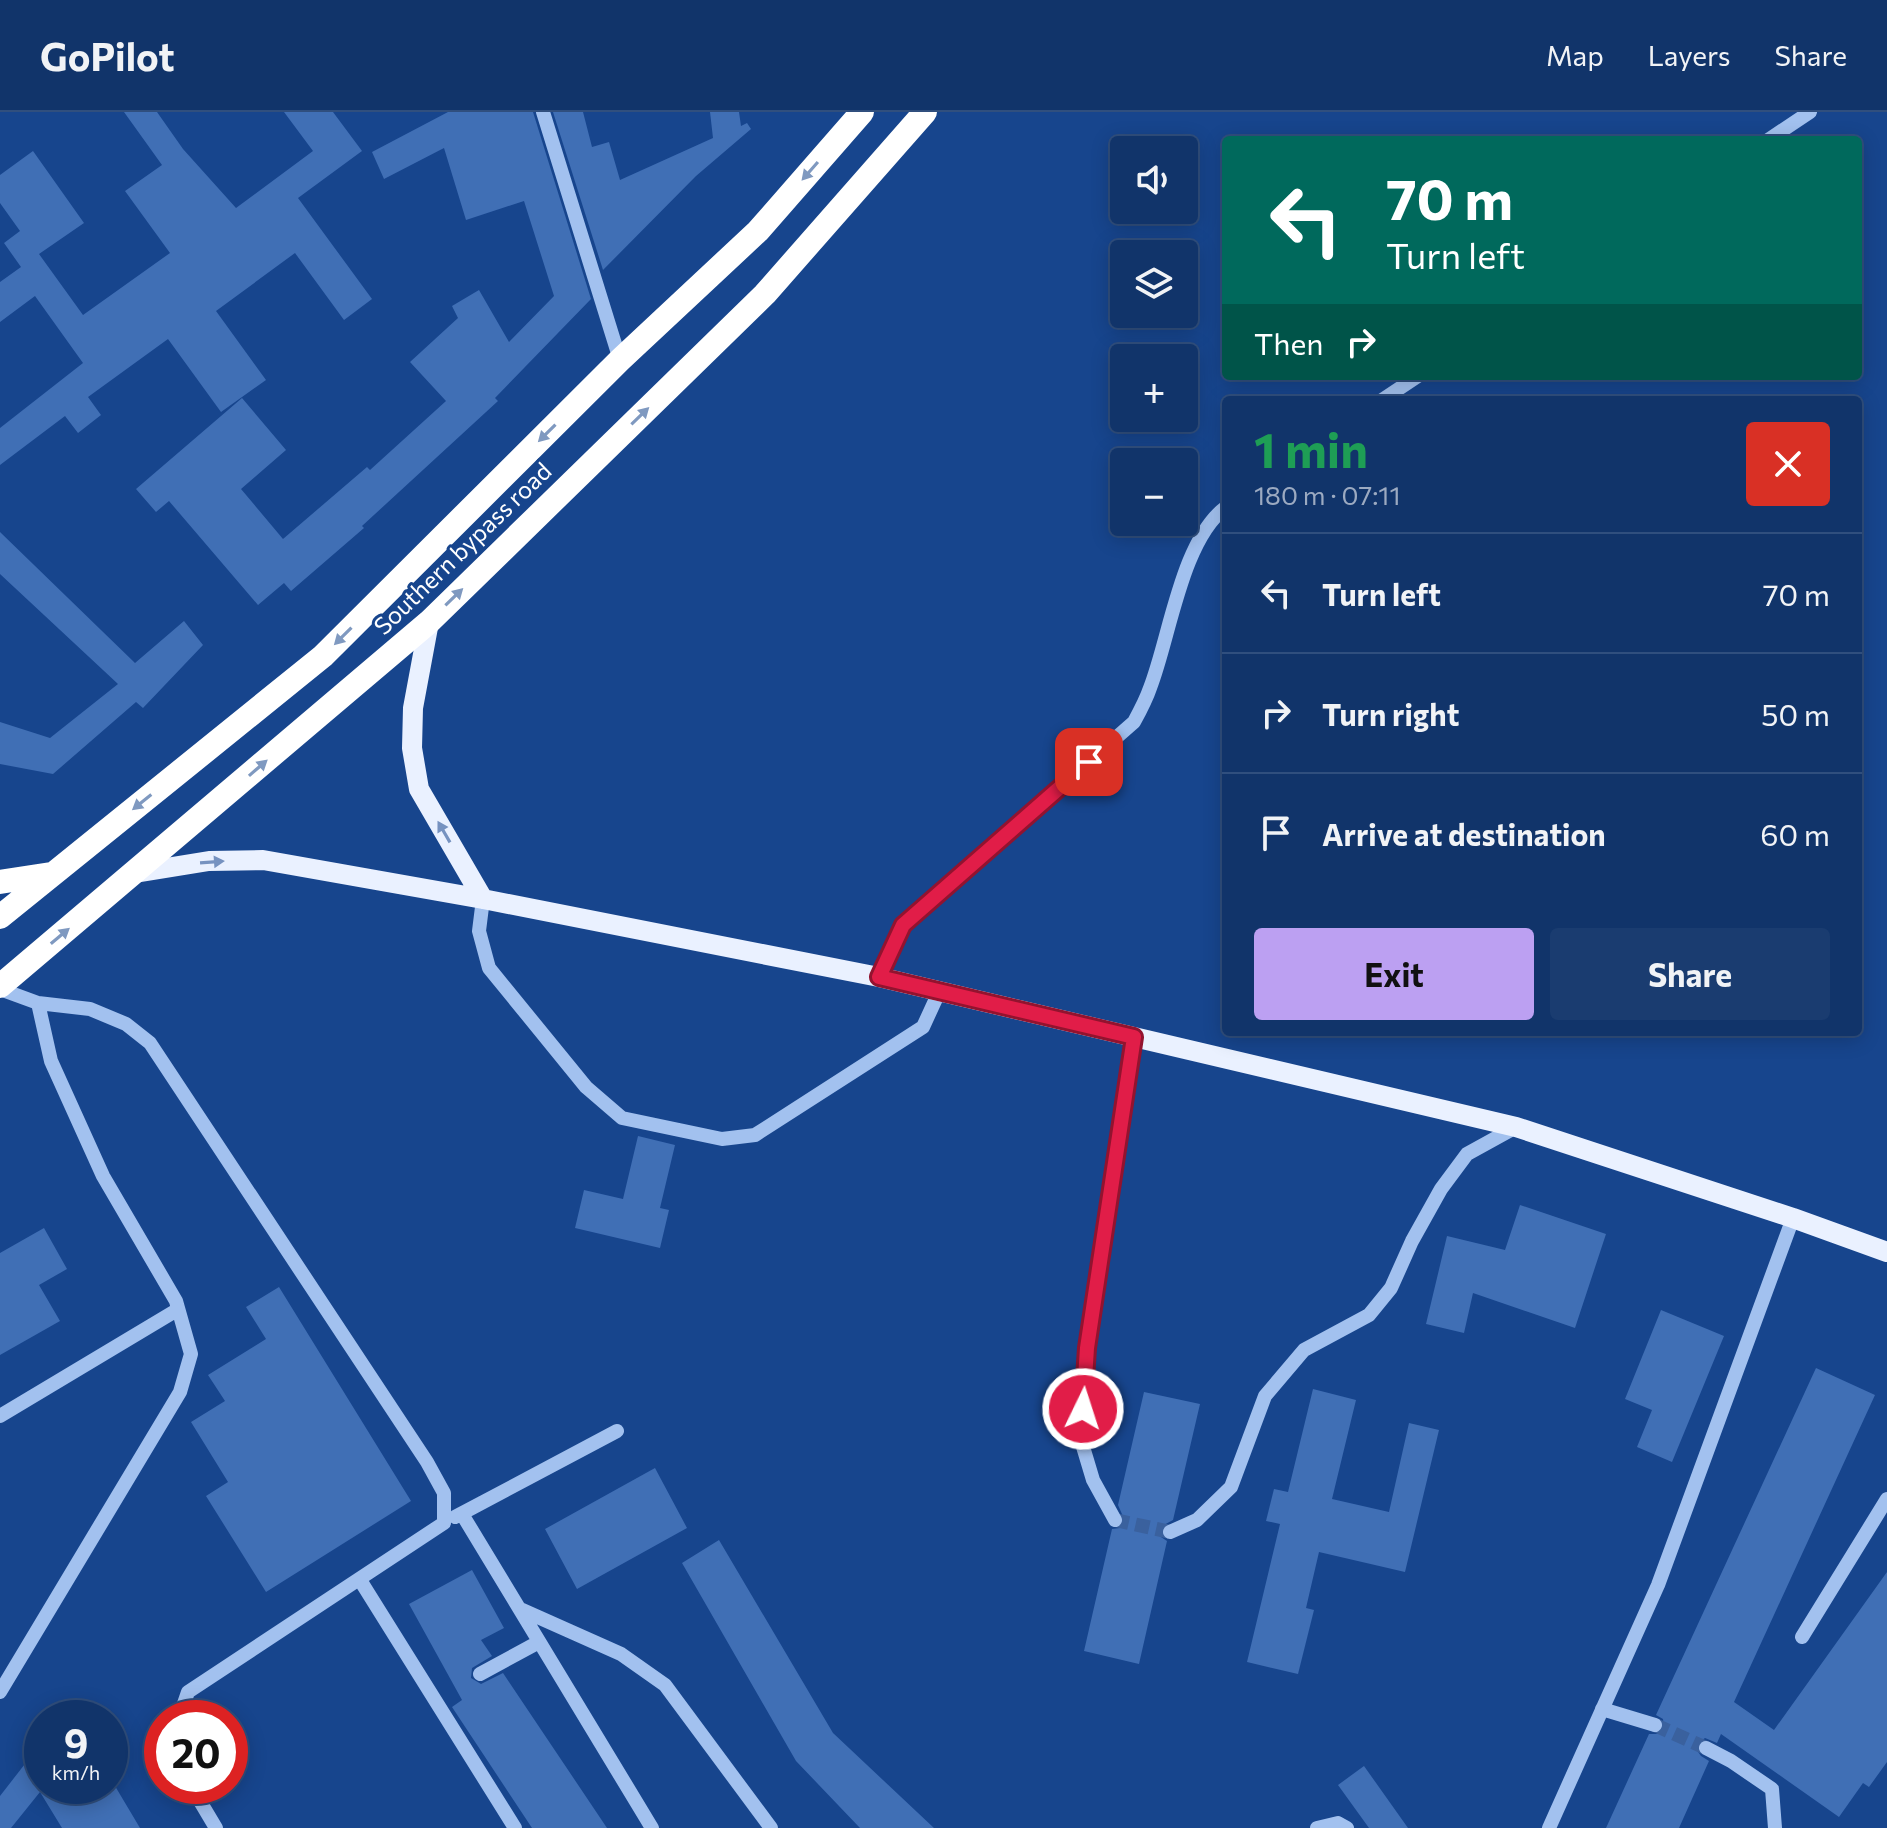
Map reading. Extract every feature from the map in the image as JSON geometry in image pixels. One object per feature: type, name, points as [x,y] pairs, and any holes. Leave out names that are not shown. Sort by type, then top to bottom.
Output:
[{"type":"highway","name":"Southern bypass road","points":[[0,917],[323,656],[620,360],[758,231],[862,112]]},
{"type":"highway","name":"Southern bypass road","points":[[0,987],[429,622],[765,294],[925,112]]},
{"type":"highway","points":[[0,882],[53,874]]},
{"type":"main road","points":[[429,622],[413,708],[412,748],[419,789],[483,899]]},
{"type":"main road","points":[[135,873],[209,861],[263,860],[483,899],[940,990],[1516,1127],[1887,1252]]},
{"type":"street","points":[[543,112],[620,360]]},
{"type":"street","points":[[1774,136],[1810,112]]},
{"type":"street","points":[[1388,396],[1412,380]]},
{"type":"street","points":[[879,977],[903,925],[1134,722],[1150,688],[1191,555],[1222,510]]},
{"type":"street","points":[[483,899],[479,931],[489,968],[586,1087],[622,1118],[722,1139],[755,1135],[923,1027],[940,990]]},
{"type":"street","points":[[0,987],[38,1003],[90,1009],[126,1024],[150,1043],[427,1462],[444,1493],[444,1523]]},
{"type":"street","points":[[0,1692],[180,1392],[191,1354],[176,1301],[103,1176],[51,1061],[38,1003]]},
{"type":"street","points":[[1115,1520],[1093,1480],[1081,1440],[1087,1348],[1134,1037]]},
{"type":"street","points":[[1170,1532],[1197,1520],[1231,1487],[1265,1396],[1304,1350],[1369,1315],[1391,1288],[1412,1241],[1441,1189],[1467,1154],[1516,1127]]},
{"type":"street","points":[[1549,1828],[1658,1585],[1793,1218]]},
{"type":"street","points":[[0,1416],[177,1310]]},
{"type":"street","points":[[185,1700],[188,1692],[444,1523],[617,1431]]},
{"type":"street","points":[[1802,1637],[1887,1499]]},
{"type":"street","points":[[462,1514],[652,1828]]},
{"type":"street","points":[[360,1580],[515,1828]]},
{"type":"street","points":[[519,1608],[621,1654],[665,1685],[771,1828]]},
{"type":"street","points":[[480,1674],[539,1642]]},
{"type":"street","points":[[1602,1709],[1655,1725]]},
{"type":"street","points":[[1706,1748],[1772,1789],[1775,1828]]},
{"type":"street","points":[[202,1804],[216,1828]]},
{"type":"street","points":[[1317,1828],[1338,1823],[1347,1828]]},
{"type":"building","points":[[124,112],[157,112],[183,149],[236,208],[313,151],[284,112],[333,112],[362,151],[298,198],[372,299],[344,320],[295,253],[216,311],[266,380],[221,412],[168,339],[88,397],[101,415],[78,433],[65,416],[0,465],[0,428],[83,363],[35,296],[0,322],[0,282],[21,267],[4,243],[20,231],[0,203],[0,175],[33,151],[84,223],[39,254],[83,315],[170,253],[125,191],[162,165]]},
{"type":"building","points":[[448,112],[533,112],[591,299],[495,398],[498,401],[362,526],[364,528],[291,591],[284,583],[258,605],[169,501],[156,512],[136,489],[242,398],[286,450],[241,489],[283,539],[367,467],[370,470],[446,401],[410,362],[458,318],[452,306],[479,290],[509,342],[554,296],[524,201],[466,220],[444,148],[384,179],[372,152]]},
{"type":"building","points":[[553,112],[583,112],[592,147],[609,142],[620,180],[713,138],[710,112],[739,112],[741,126],[747,123],[751,129],[696,176],[603,270]]},
{"type":"building","points":[[0,532],[135,663],[184,621],[203,645],[143,708],[136,702],[53,774],[0,764],[0,722],[50,738],[118,684],[0,574]]},
{"type":"building","points":[[638,1136],[675,1145],[660,1208],[669,1210],[660,1248],[575,1228],[584,1190],[623,1199]]},
{"type":"building","points":[[1520,1205],[1606,1234],[1575,1328],[1473,1293],[1464,1333],[1426,1324],[1447,1236],[1505,1250]]},
{"type":"building","points":[[44,1228],[67,1269],[39,1285],[60,1321],[0,1355],[0,1253]]},
{"type":"building","points":[[279,1287],[411,1501],[266,1592],[206,1496],[228,1482],[191,1422],[225,1401],[208,1375],[266,1339],[246,1307]]},
{"type":"building","points":[[1661,1310],[1724,1336],[1672,1462],[1637,1447],[1652,1410],[1625,1399]]},
{"type":"building","points":[[1816,1368],[1875,1395],[1734,1702],[1774,1730],[1887,1572],[1887,1762],[1869,1787],[1863,1783],[1839,1817],[1721,1734],[1717,1743],[1705,1738],[1698,1743],[1696,1749],[1709,1761],[1679,1828],[1606,1828],[1649,1734],[1658,1734],[1664,1729],[1663,1719],[1656,1715]]},
{"type":"building","points":[[1313,1389],[1356,1400],[1332,1499],[1389,1512],[1409,1423],[1439,1430],[1405,1572],[1319,1552],[1306,1608],[1314,1610],[1298,1674],[1247,1662],[1280,1524],[1266,1521],[1274,1489],[1288,1492]]},
{"type":"building","points":[[1144,1392],[1200,1404],[1173,1520],[1160,1530],[1161,1537],[1167,1541],[1139,1664],[1084,1651],[1112,1529],[1120,1528],[1125,1521],[1118,1505]]},
{"type":"building","points":[[655,1468],[687,1528],[577,1589],[545,1529]]},
{"type":"building","points":[[719,1540],[833,1733],[934,1828],[860,1828],[796,1761],[682,1563]]},
{"type":"building","points":[[472,1570],[504,1628],[481,1640],[492,1656],[472,1668],[471,1678],[481,1684],[503,1673],[607,1828],[532,1828],[452,1707],[462,1700],[409,1604]]},
{"type":"building","points":[[24,1765],[24,1804],[30,1804],[11,1828],[0,1828],[0,1796]]},
{"type":"building","points":[[1364,1766],[1408,1828],[1369,1828],[1338,1785]]},
{"type":"building","points":[[47,1804],[126,1804],[140,1828],[62,1828]]},
{"type":"tunnel","points":[[1115,1520],[1170,1532]]},
{"type":"tunnel","points":[[1655,1725],[1706,1748]]},
{"type":"route","points":[[1083,1409],[1087,1348],[1134,1037],[879,977],[903,925],[1089,762]]}]
